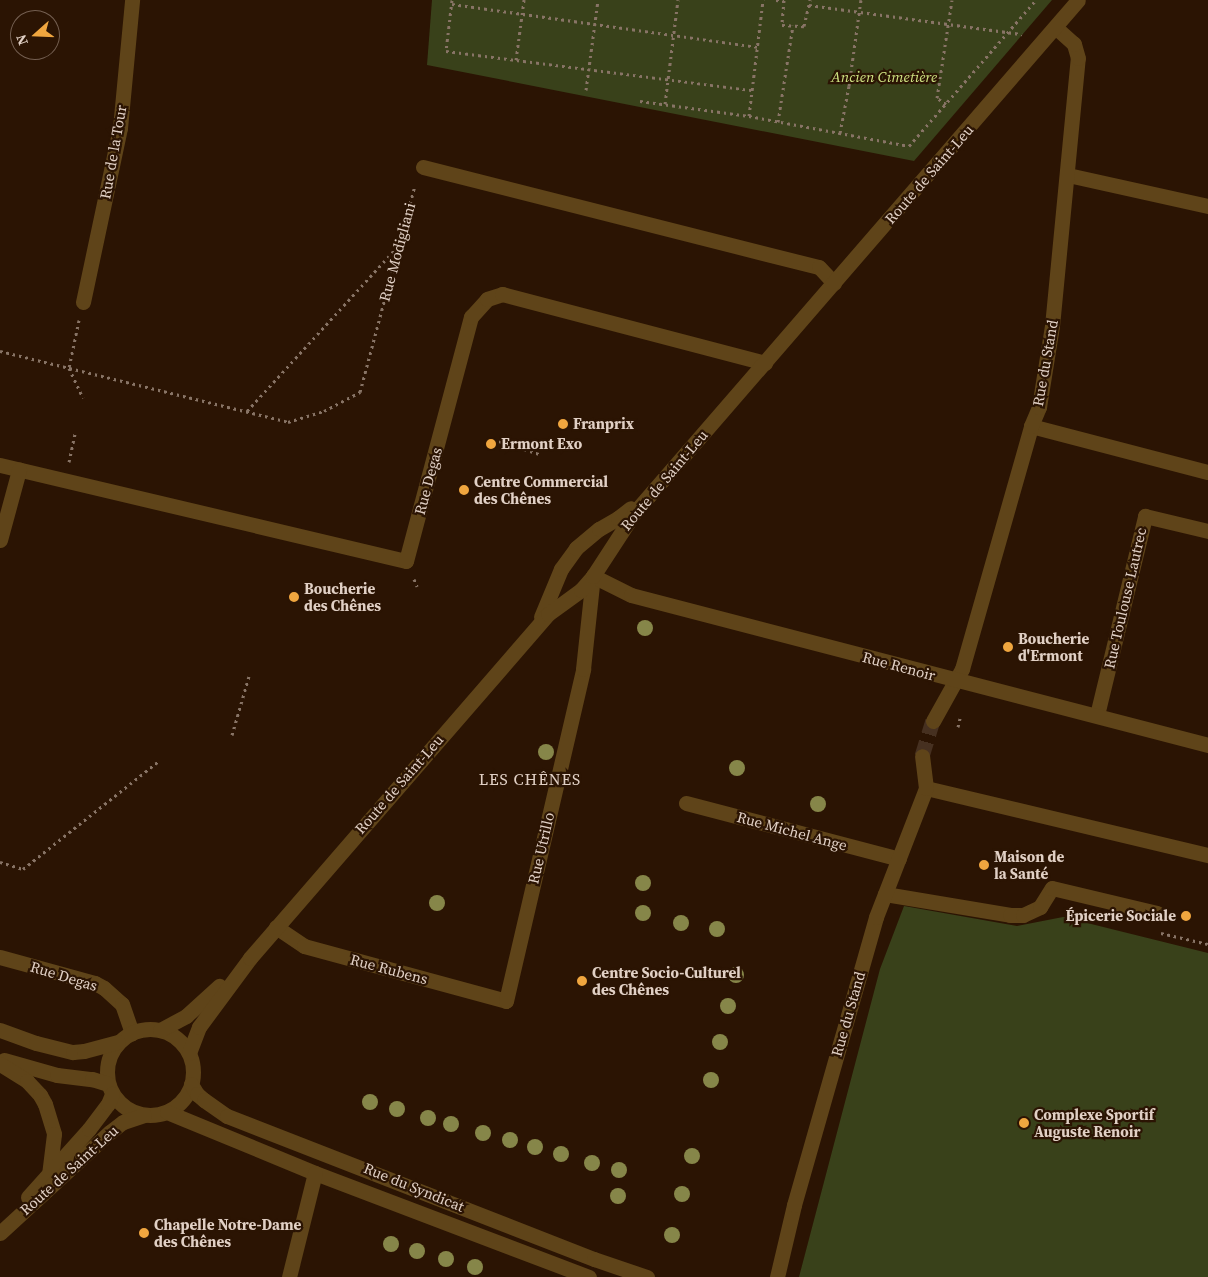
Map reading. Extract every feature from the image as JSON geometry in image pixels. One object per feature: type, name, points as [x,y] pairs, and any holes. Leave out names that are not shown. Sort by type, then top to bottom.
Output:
[{"type":"street","name":"Rue de la Tour","points":[[83,302],[120,128],[132,0]]},
{"type":"street","name":"Route de Saint-Leu","points":[[189,1053],[195,1034],[250,958],[276,926],[536,628],[557,605],[581,590],[606,560],[620,533],[657,487],[1078,0]]},
{"type":"street","name":"Rue du Stand","points":[[933,721],[962,669],[1031,426],[1039,406],[1052,326],[1078,58],[1074,44],[1055,28]]},
{"type":"street","points":[[423,167],[819,267],[834,283]]},
{"type":"street","points":[[1068,175],[1208,206]]},
{"type":"street","name":"Rue Degas","points":[[0,465],[406,560],[471,317],[487,299],[502,294],[765,362]]},
{"type":"street","points":[[1031,426],[1208,472]]},
{"type":"street","points":[[0,540],[19,470]]},
{"type":"street","points":[[536,628],[561,568],[576,548],[657,487]]},
{"type":"street","name":"Rue Toulouse Lautrec","points":[[1097,715],[1145,516],[1208,531]]},
{"type":"street","name":"Rue Renoir","points":[[593,576],[630,596],[1208,745]]},
{"type":"street","name":"Rue Utrillo","points":[[506,1001],[583,669],[593,576]]},
{"type":"street","name":"Rue du Stand","points":[[777,1277],[799,1187],[873,926],[926,788],[922,756]]},
{"type":"street","points":[[926,788],[1208,855]]},
{"type":"street","name":"Rue Michel Ange","points":[[686,803],[898,859]]},
{"type":"street","points":[[885,894],[1010,915],[1023,915],[1040,908],[1052,888],[1157,913]]},
{"type":"street","name":"Rue Rubens","points":[[276,926],[304,946],[506,1001]]},
{"type":"street","name":"Rue Degas","points":[[0,957],[95,983],[104,988],[122,1004],[132,1033]]},
{"type":"street","name":"Route de Saint-Leu","points":[[160,1030],[199,1005],[250,958]]},
{"type":"street","points":[[0,1030],[36,1043],[73,1052],[118,1042],[132,1033],[143,1029],[160,1030],[177,1038],[189,1053],[193,1070],[192,1084],[181,1103],[166,1112],[144,1116],[126,1108],[110,1089],[92,1079],[57,1075],[0,1059]]},
{"type":"street","points":[[110,1089],[108,1062],[118,1042]]},
{"type":"street","points":[[0,1064],[27,1082],[40,1095],[45,1104],[54,1134],[48,1173]]},
{"type":"street","name":"Rue du Syndicat","points":[[192,1084],[204,1100],[227,1116],[594,1259],[647,1277]]},
{"type":"street","name":"Route de Saint-Leu","points":[[0,1228],[89,1129],[108,1104],[110,1089]]},
{"type":"street","name":"Rue du Syndicat","points":[[166,1112],[315,1173],[589,1277]]},
{"type":"street","name":"Route de Saint-Leu","points":[[0,1233],[110,1132],[123,1122],[144,1116]]},
{"type":"street","points":[[289,1277],[315,1173]]},
{"type":"path","points":[[516,60],[524,0]]},
{"type":"path","points":[[586,90],[598,0]]},
{"type":"path","points":[[665,104],[678,0]]},
{"type":"path","points":[[749,116],[763,0]]},
{"type":"path","points":[[776,0],[784,0],[782,24],[804,26],[810,0]]},
{"type":"path","points":[[840,133],[849,86],[861,0]]},
{"type":"path","points":[[946,104],[937,98],[952,0]]},
{"type":"path","points":[[640,101],[749,116],[909,146],[1036,0]]},
{"type":"path","points":[[752,90],[446,51],[452,2],[522,14],[757,47]]},
{"type":"path","points":[[809,5],[1023,34],[1039,47]]},
{"type":"path","points":[[778,122],[793,25]]},
{"type":"path","name":"Rue Modigliani","points":[[0,351],[288,422],[324,411],[360,392],[414,187],[423,167]]},
{"type":"path","points":[[246,411],[399,245]]},
{"type":"path","points":[[83,302],[70,368],[83,398]]},
{"type":"path","points":[[66,479],[75,433]]},
{"type":"path","points":[[499,441],[542,455]]},
{"type":"path","points":[[232,735],[249,676]]},
{"type":"path","points":[[0,862],[23,869],[160,760]]},
{"type":"green space","name":"Ancien Cimetière","points":[[432,0],[1052,0],[914,161],[427,65]]},
{"type":"green space","name":"Complexe Sportif Auguste Renoir","points":[[904,906],[1017,926],[1063,917],[1208,953],[1208,1277],[799,1277],[880,969]]},
{"type":"tunnel","points":[[922,756],[933,721]]},
{"type":"place","name":"Franprix","points":[[563,424]]},
{"type":"place","name":"Ermont Exo","points":[[491,444]]},
{"type":"place","name":"Centre Commercial des Chênes","points":[[464,490]]},
{"type":"place","name":"Boucherie des Chênes","points":[[294,597]]},
{"type":"place","name":"Boucherie d'Ermont","points":[[1008,647]]},
{"type":"place","name":"Maison de la Santé","points":[[984,865]]},
{"type":"place","name":"Épicerie Sociale","points":[[1186,916]]},
{"type":"place","name":"Centre Socio-Culturel des Chênes","points":[[582,981]]},
{"type":"place","name":"Complexe Sportif Auguste Renoir","points":[[1024,1123]]},
{"type":"place","name":"Chapelle Notre-Dame des Chênes","points":[[144,1233]]},
{"type":"district","name":"LES CHÊNES","points":[[530,779]]}]
